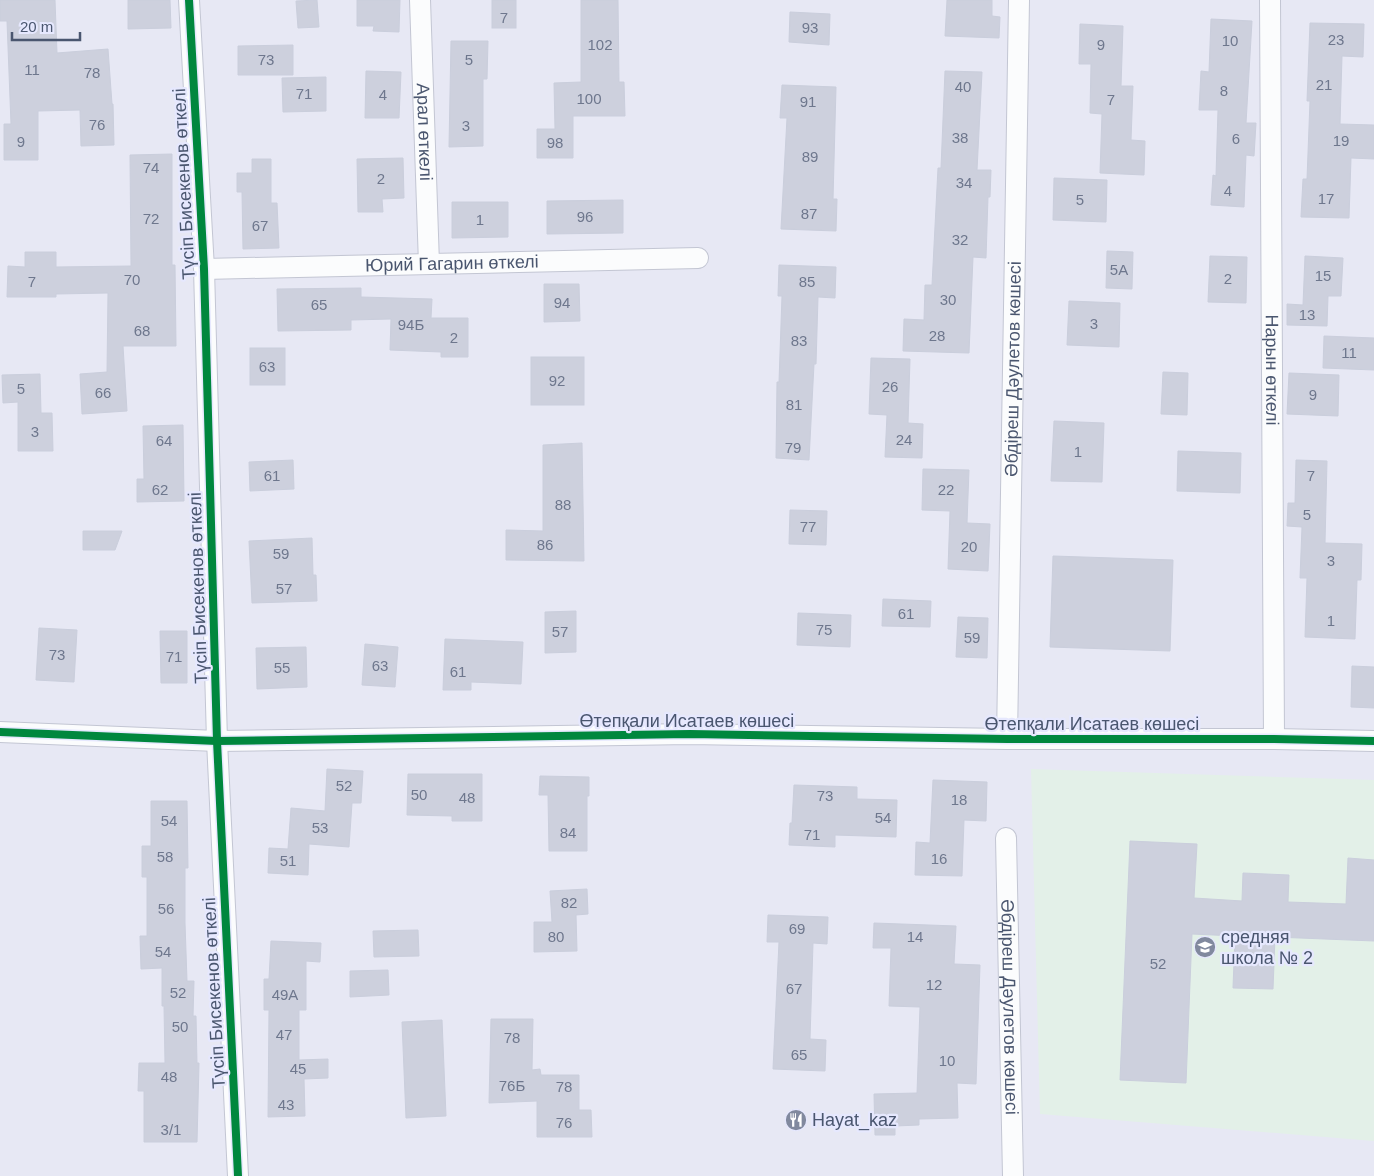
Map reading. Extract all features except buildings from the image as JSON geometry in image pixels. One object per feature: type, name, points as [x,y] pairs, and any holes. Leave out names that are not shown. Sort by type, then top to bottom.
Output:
[{"type":"street","name":"Түсіп Бисекенов өткелі","points":[[189,0],[204,269],[218,741],[238,1176]]},
{"type":"street","name":"Арал өткелі","points":[[420,0],[429,264]]},
{"type":"street","name":"Әбдіреш Дәулетов көшесі","points":[[1007,739],[1019,0]]},
{"type":"street","name":"Нарын өткелі","points":[[1270,0],[1274,739]]},
{"type":"street","name":"Юрий Гагарин өткелі","points":[[204,269],[698,258]]},
{"type":"street","name":"Өтепқали Исатаев көшесі","points":[[0,732],[218,741],[690,734],[1007,739],[1374,741]]},
{"type":"street","name":"Әбдіреш Дәулетов көшесі","points":[[1006,838],[1013,1176]]},
{"type":"shaded area","name":"cредняя школа № 2","points":[[1031,769],[1374,780],[1374,1141],[1040,1114]]},
{"type":"cycle path","points":[[189,0],[204,269],[217,741],[238,1176]]},
{"type":"cycle path","points":[[0,732],[217,741],[690,734],[1007,739],[1374,741]]},
{"type":"place","name":"cредняя школа № 2","points":[[1205,947]]},
{"type":"place","name":"Hayat_kaz","points":[[796,1120]]}]
